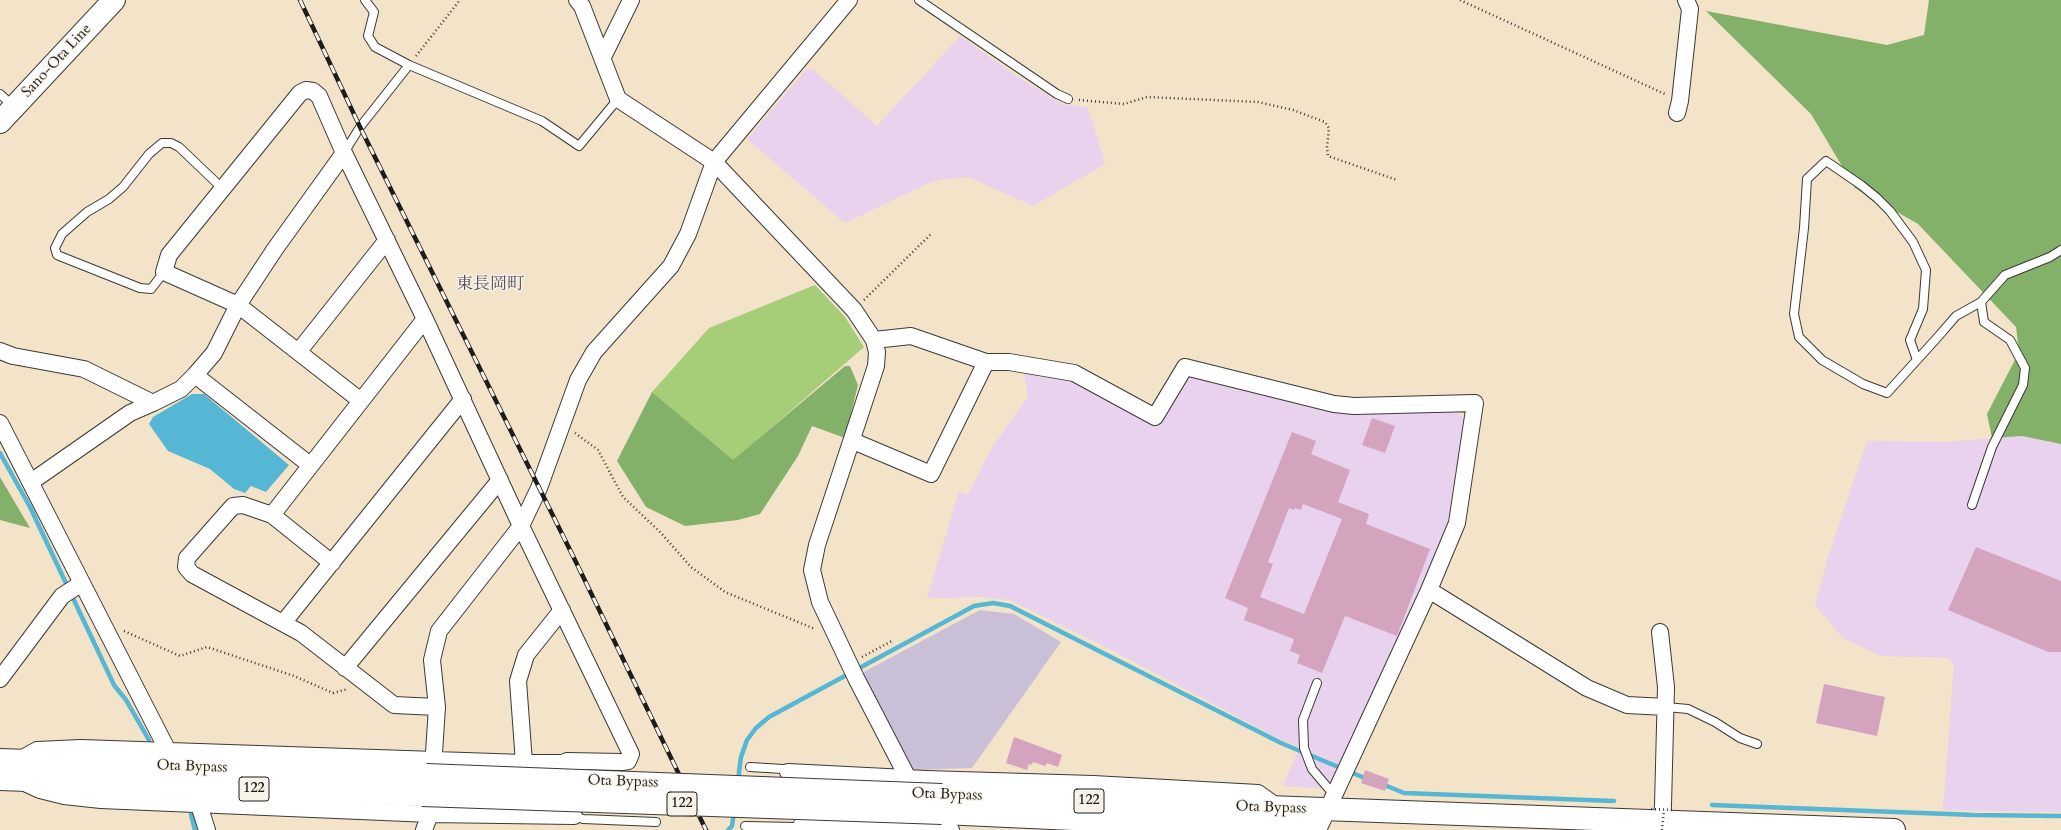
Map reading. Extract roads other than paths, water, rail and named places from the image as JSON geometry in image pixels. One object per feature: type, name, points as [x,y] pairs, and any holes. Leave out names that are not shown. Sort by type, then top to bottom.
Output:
[{"type":"main road","name":"Sano-Ota Line","points":[[5,108],[114,0]]},
{"type":"main road","name":"Ota Bypass","points":[[8,770],[428,786],[1256,829],[1314,830]]},
{"type":"main road","name":"Ota Bypass","points":[[945,813],[1279,808],[1331,803],[1894,830]]},
{"type":"street","points":[[577,0],[582,6],[618,99],[714,162],[854,310],[874,340],[877,352],[876,366],[853,441],[817,545],[812,570],[820,602],[836,637],[908,778],[923,784],[918,829]]},
{"type":"street","points":[[603,58],[631,0]]},
{"type":"street","points":[[424,830],[437,707],[432,660],[439,631],[521,526],[563,425],[578,380],[594,352],[671,266],[688,234],[714,162],[849,0]]},
{"type":"street","points":[[1678,107],[1690,9],[1686,0]]},
{"type":"street","points":[[361,401],[299,351],[238,305],[164,272],[169,255],[300,93],[306,90],[313,91],[319,96],[344,153],[425,319],[521,526],[631,754],[628,761],[524,763],[428,786],[199,805],[101,800],[64,796],[40,790],[8,770],[37,750],[168,751],[428,786],[574,816]]},
{"type":"street","points":[[31,482],[130,413],[181,388],[195,375],[214,353],[238,305],[275,249],[344,153]]},
{"type":"street","points":[[299,351],[387,240]]},
{"type":"street","points":[[272,515],[425,319]]},
{"type":"street","points":[[874,340],[912,336],[986,362],[1009,362],[1074,373],[1155,417],[1185,367],[1334,404],[1354,406],[1475,403],[1457,523],[1429,590],[1318,830]]},
{"type":"street","points":[[0,351],[13,356],[84,369],[153,403]]},
{"type":"street","points":[[853,441],[931,474],[986,362]]},
{"type":"street","points":[[195,375],[310,465]]},
{"type":"street","points":[[283,623],[463,400]]},
{"type":"street","points":[[0,423],[168,751]]},
{"type":"street","points":[[345,668],[500,480]]},
{"type":"street","points":[[332,563],[272,515],[243,505],[233,506],[187,558],[186,567],[192,574],[301,633],[394,705],[437,707]]},
{"type":"street","points":[[0,679],[62,596],[82,584]]},
{"type":"street","points":[[1429,590],[1587,688],[1628,705],[1666,707]]},
{"type":"street","points":[[524,763],[518,681],[526,655],[562,610]]},
{"type":"street","points":[[1660,632],[1666,687],[1662,818]]},
{"type":"street","points":[[788,772],[908,778],[1093,784],[1258,793],[1279,808]]},
{"type":"street","points":[[199,805],[207,830]]},
{"type":"street","points":[[802,824],[918,829],[945,813]]},
{"type":"lane","points":[[365,0],[374,12],[368,36],[375,47],[409,65],[542,121],[579,146],[618,99]]},
{"type":"lane","points":[[919,0],[1068,100]]},
{"type":"lane","points":[[344,153],[360,128],[409,65]]},
{"type":"lane","points":[[164,272],[151,289],[140,288],[57,255],[55,248],[62,234],[87,212],[109,199],[123,187],[149,154],[162,143],[171,143],[179,147],[222,189]]},
{"type":"lane","points":[[1917,360],[1910,340],[1923,309],[1926,270],[1913,242],[1890,212],[1877,198],[1826,161],[1807,179],[1794,314],[1799,337],[1822,360],[1863,384],[1887,393],[1917,360],[1956,316],[1981,302],[2005,275],[2050,257],[2061,250]]},
{"type":"lane","points":[[1972,505],[1992,447],[2023,385],[2025,368],[2010,340],[1984,322],[1981,302]]},
{"type":"lane","points":[[1317,683],[1303,720],[1304,748],[1312,769],[1331,803]]},
{"type":"lane","points":[[1666,707],[1688,709],[1715,722],[1740,738],[1757,744]]},
{"type":"lane","points":[[750,768],[783,769],[788,772]]},
{"type":"lane","points":[[574,816],[583,819],[656,822]]},
{"type":"lane","points":[[746,826],[797,827],[802,824]]},
{"type":"water","points":[[192,394],[204,394],[289,465],[266,492],[251,486],[245,493],[234,489],[210,469],[168,451],[149,424],[153,417]]},
{"type":"waterway","points":[[0,453],[30,507],[114,685],[126,700],[149,740]]},
{"type":"waterway","points":[[738,780],[741,757],[747,740],[756,728],[769,717],[974,606],[993,603],[1010,606],[1281,743],[1367,779]]},
{"type":"waterway","points":[[1382,784],[1404,793],[1614,801]]},
{"type":"waterway","points":[[1712,805],[1974,815],[2061,816]]},
{"type":"waterway","points":[[728,830],[732,826],[734,812]]},
{"type":"waterway","points":[[191,815],[195,830]]},
{"type":"railway","points":[[300,0],[360,127],[573,556],[706,830]]},
{"type":"district","name":"東長岡町","points":[[490,285]]}]
